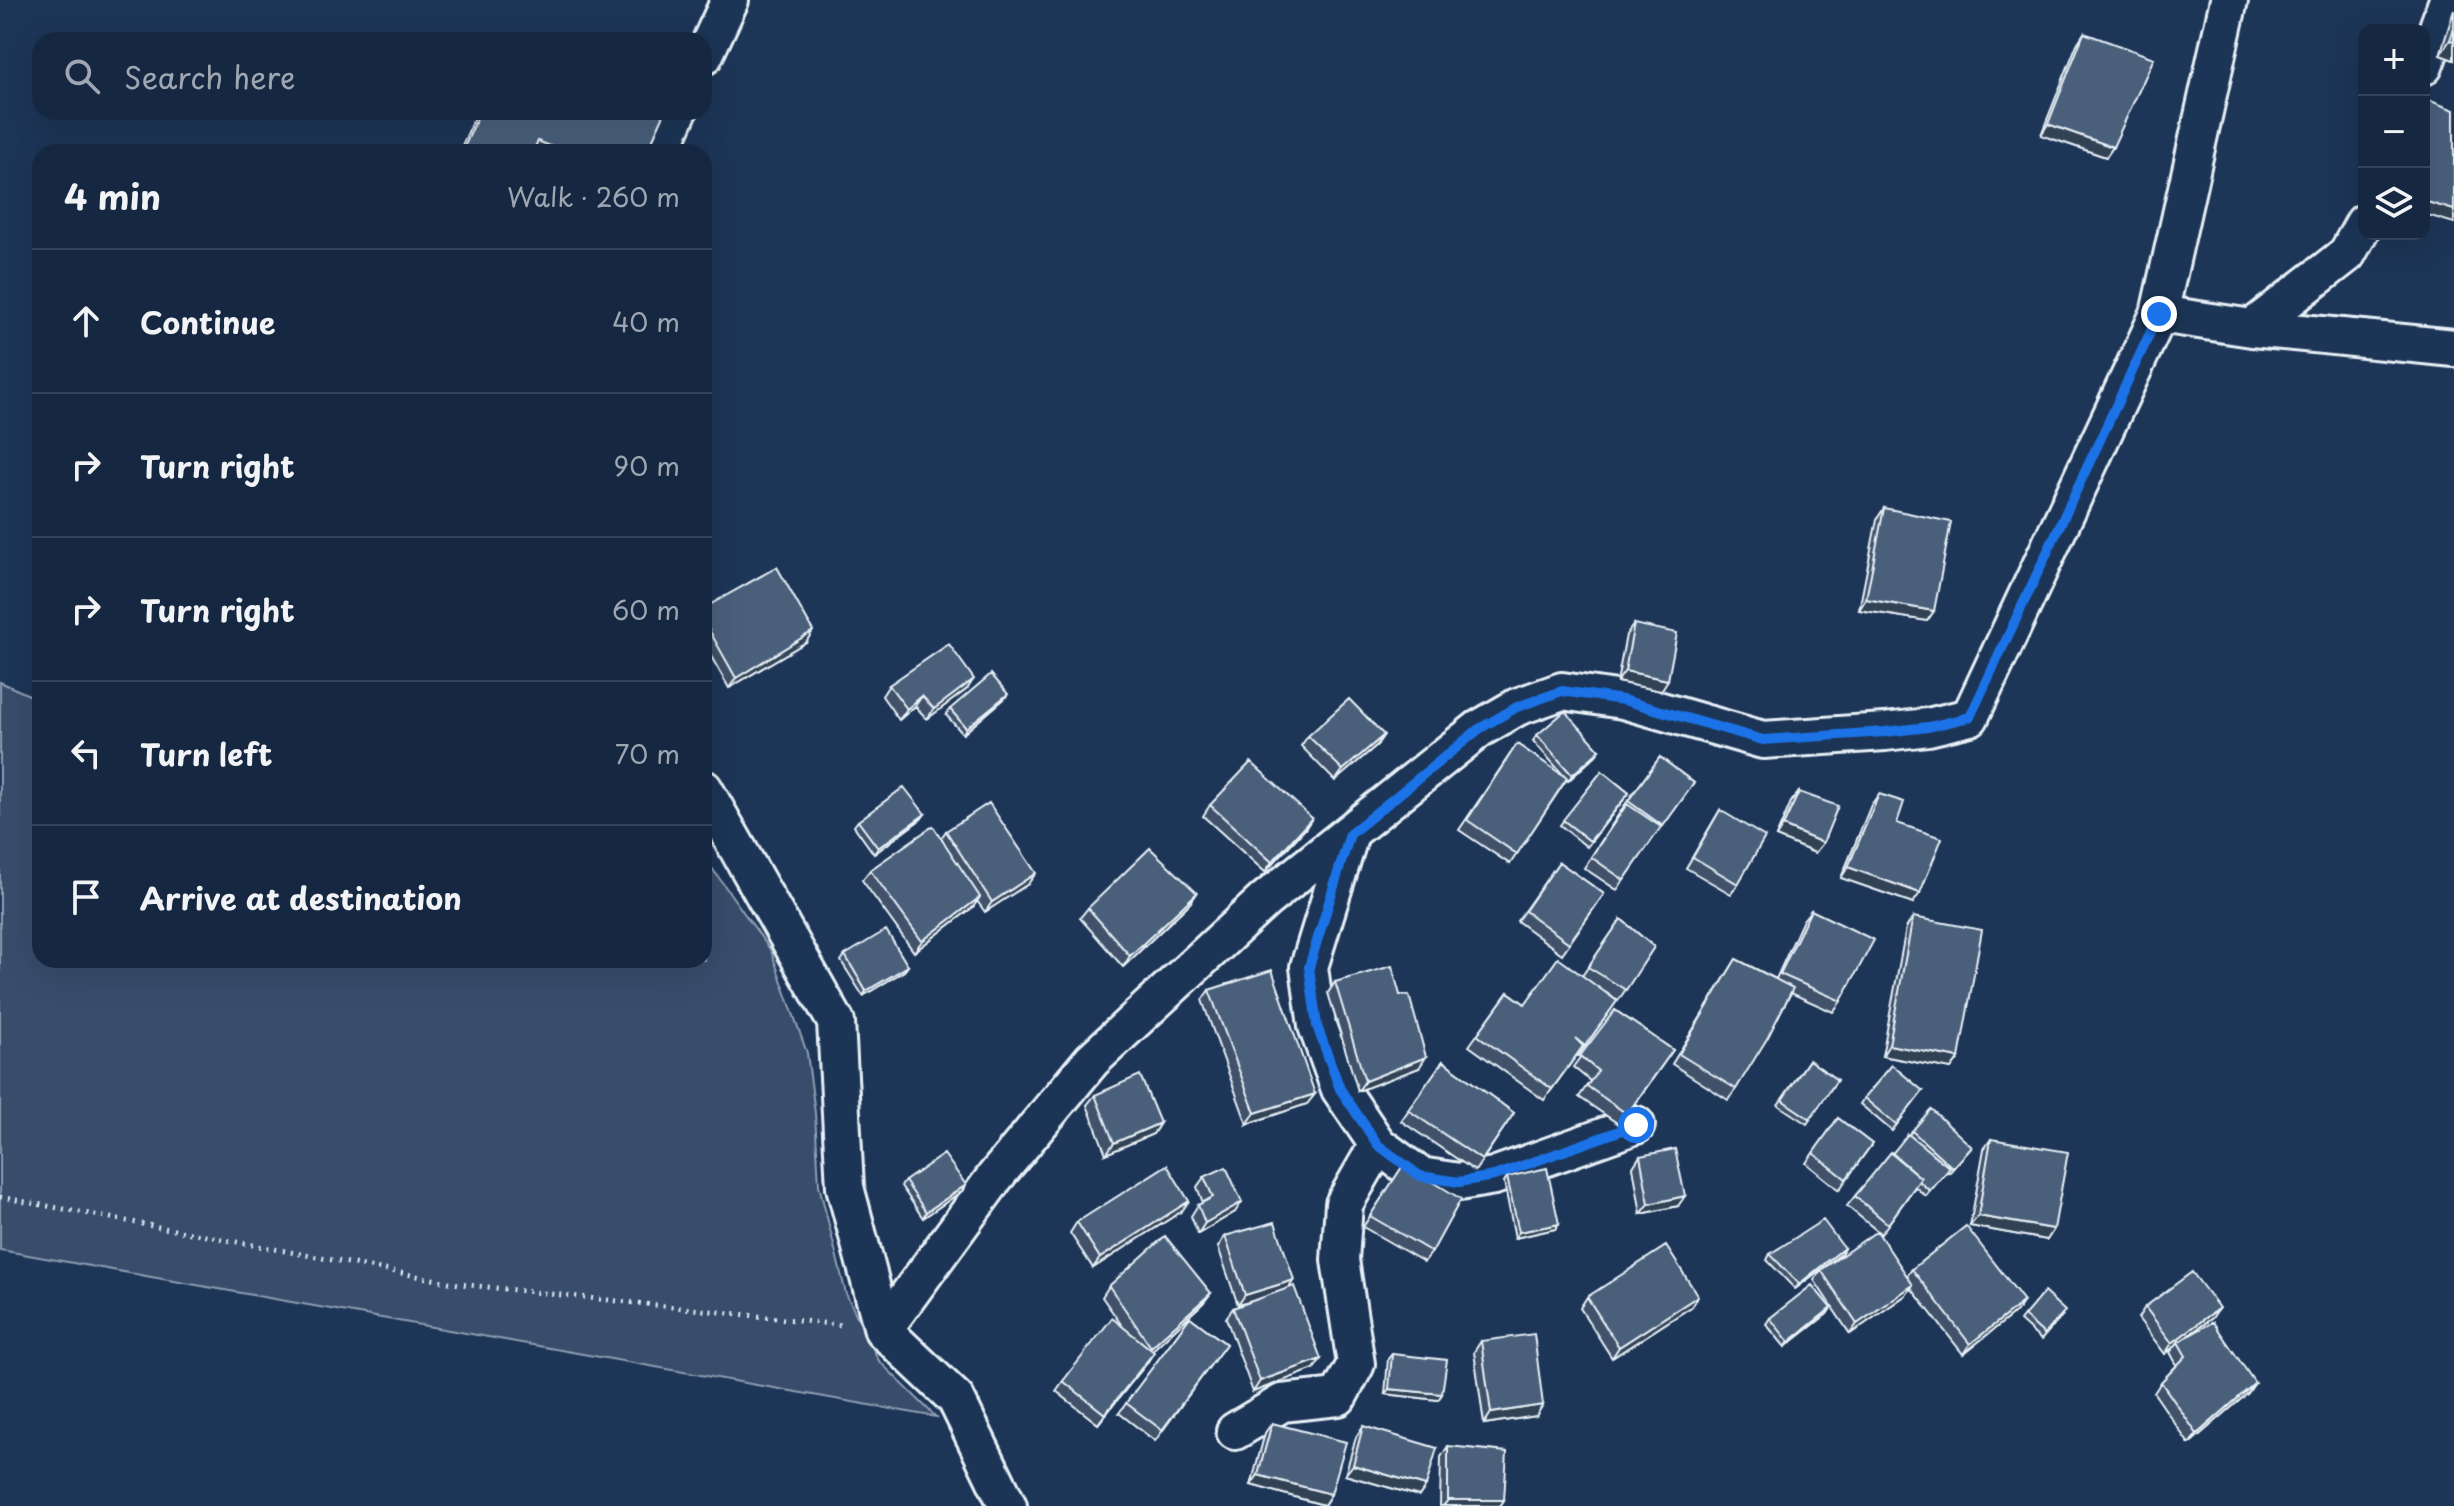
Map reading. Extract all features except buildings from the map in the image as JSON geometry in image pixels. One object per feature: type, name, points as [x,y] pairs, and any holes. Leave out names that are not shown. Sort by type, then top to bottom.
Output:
[{"type":"street","points":[[712,39],[730,0]]},
{"type":"street","points":[[883,1330],[995,1177],[1092,1060],[1265,900],[1479,729],[1517,707],[1562,691],[1623,700],[1763,740],[1928,727],[1970,717],[2159,314],[2229,0]]},
{"type":"street","points":[[2430,50],[2448,0]]},
{"type":"street","points":[[664,144],[674,120]]},
{"type":"street","points":[[2252,328],[2347,254],[2358,234]]},
{"type":"street","points":[[2159,314],[2252,328],[2454,348]]},
{"type":"street","points":[[712,803],[836,1022],[845,1187],[883,1330],[956,1399],[1008,1506]]},
{"type":"street","points":[[1350,834],[1309,967],[1317,1026],[1340,1089],[1378,1145],[1420,1176],[1459,1182],[1494,1176],[1636,1125]]},
{"type":"street","points":[[1235,1431],[1282,1403],[1338,1397],[1356,1364],[1340,1260],[1344,1204],[1378,1145]]},
{"type":"path","points":[[0,1197],[459,1284],[883,1330]]},
{"type":"shaded area","points":[[0,682],[32,696],[32,968],[712,968],[712,868],[771,951],[807,1053],[815,1113],[819,1185],[846,1294],[879,1361],[936,1417],[0,1250]]},
{"type":"route","points":[[1636,1125],[1494,1176],[1459,1182],[1420,1176],[1378,1145],[1340,1089],[1317,1026],[1309,967],[1350,834],[1479,729],[1517,707],[1562,691],[1623,700],[1763,740],[1885,732],[1928,727],[1970,717],[2159,314]]}]
